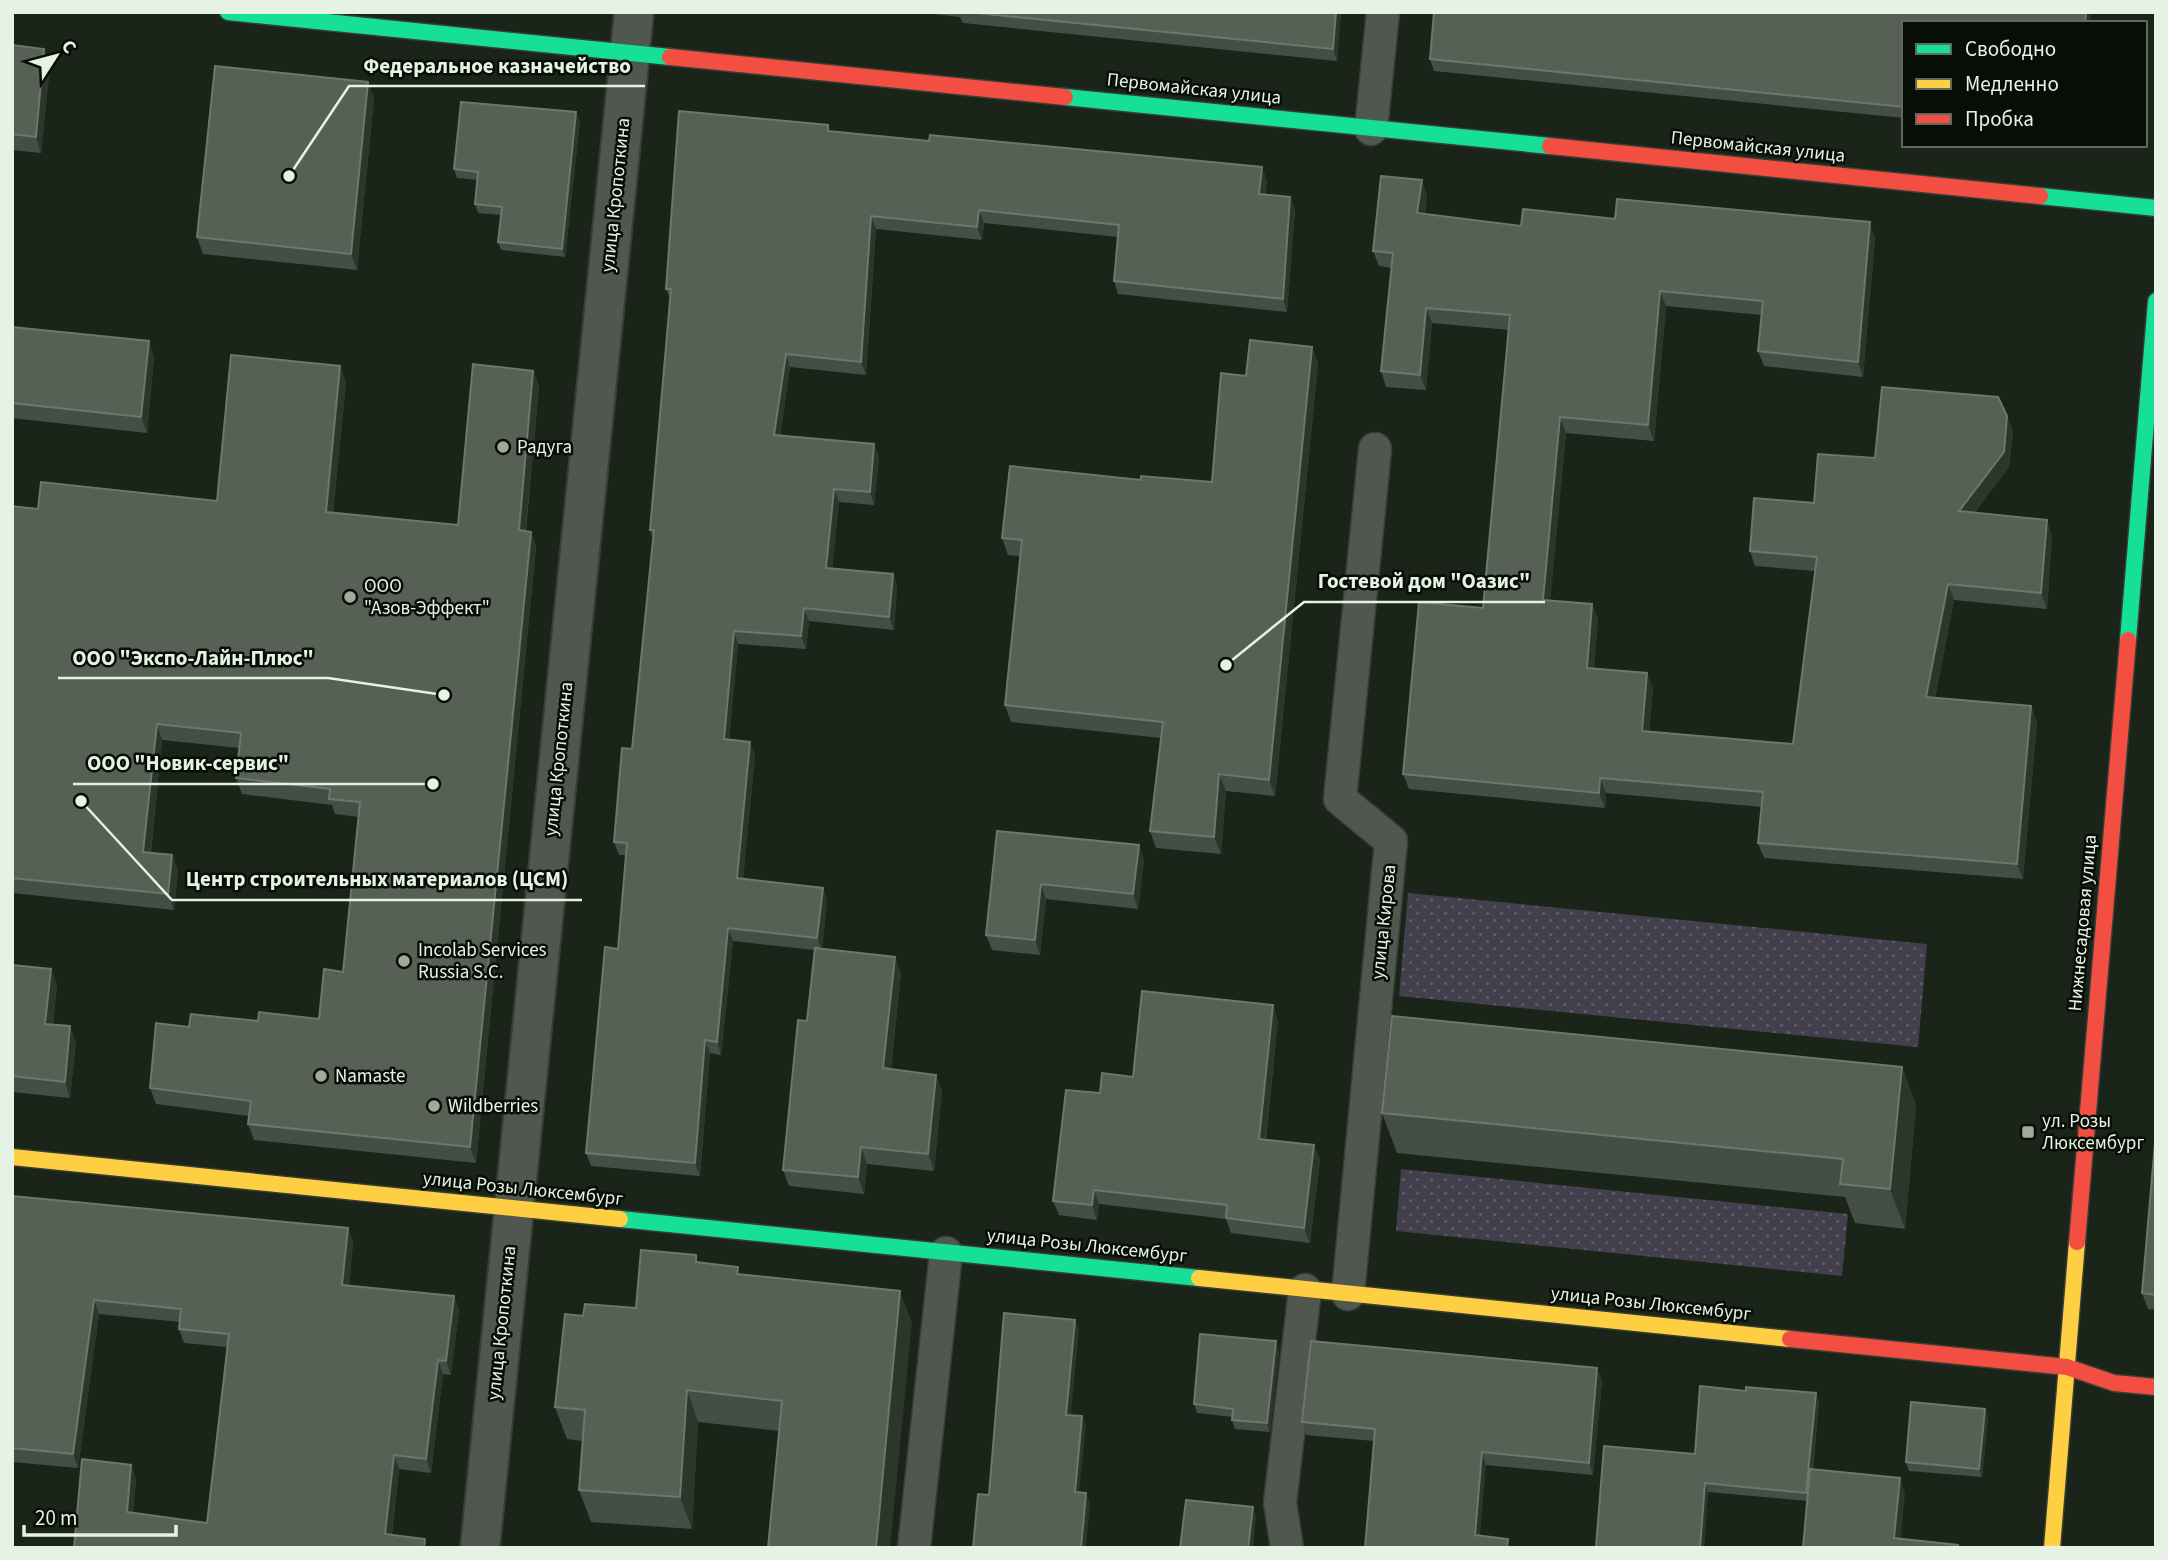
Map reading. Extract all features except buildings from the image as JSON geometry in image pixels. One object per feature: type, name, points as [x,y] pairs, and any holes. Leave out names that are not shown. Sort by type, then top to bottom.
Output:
[{"type":"street","name":"Первомайская улица","points":[[228,12],[2156,208]]},
{"type":"street","name":"улица Кропоткина","points":[[480,1548],[634,12]]},
{"type":"street","name":"Нижнесадовая улица","points":[[2052,1548],[2156,301]]},
{"type":"street","name":"улица Розы Люксембург","points":[[12,1157],[2067,1367],[2114,1383],[2156,1387]]},
{"type":"lane","points":[[1371,129],[1383,12]]},
{"type":"lane","name":"улица Кирова","points":[[1348,1294],[1391,841],[1340,799],[1375,449]]},
{"type":"lane","points":[[914,1548],[946,1253]]},
{"type":"lane","points":[[1287,1548],[1280,1503],[1305,1290]]},
{"type":"shaded area","points":[[1408,893],[1927,944],[1918,1047],[1399,996]]},
{"type":"shaded area","points":[[1401,1169],[1848,1214],[1842,1276],[1396,1231]]},
{"type":"traffic: fast","points":[[228,12],[670,57]]},
{"type":"traffic: fast","points":[[1065,97],[1550,146]]},
{"type":"traffic: fast","points":[[2040,196],[2156,208]]},
{"type":"traffic: fast","points":[[2128,640],[2156,301]]},
{"type":"traffic: fast","points":[[620,1219],[1199,1278]]},
{"type":"traffic: slow","points":[[12,1157],[620,1219]]},
{"type":"traffic: slow","points":[[2052,1548],[2077,1242]]},
{"type":"traffic: slow","points":[[1199,1278],[1790,1339]]},
{"type":"traffic: jam","points":[[670,57],[1065,97]]},
{"type":"traffic: jam","points":[[1550,146],[2040,196]]},
{"type":"traffic: jam","points":[[2077,1242],[2128,640]]},
{"type":"traffic: jam","points":[[1790,1339],[2067,1367],[2114,1383],[2156,1387]]},
{"type":"place","name":"Федеральное казначейство","points":[[289,176]]},
{"type":"place","name":"Радуга","points":[[503,447]]},
{"type":"place","name":"ООО \"Азов-Эффект\"","points":[[350,597]]},
{"type":"place","name":"Гостевой дом \"Оазис\"","points":[[1226,665]]},
{"type":"place","name":"ООО \"Экспо-Лайн-Плюс\"","points":[[444,695]]},
{"type":"place","name":"ООО \"Новик-сервис\"","points":[[433,784]]},
{"type":"place","name":"Центр строительных материалов (ЦСМ)","points":[[81,801]]},
{"type":"place","name":"Incolab Services Russia S.C.","points":[[404,961]]},
{"type":"place","name":"Namaste","points":[[321,1076]]},
{"type":"place","name":"Wildberries","points":[[434,1106]]},
{"type":"place","name":"ул. Розы Люксембург","points":[[2028,1132]]}]
